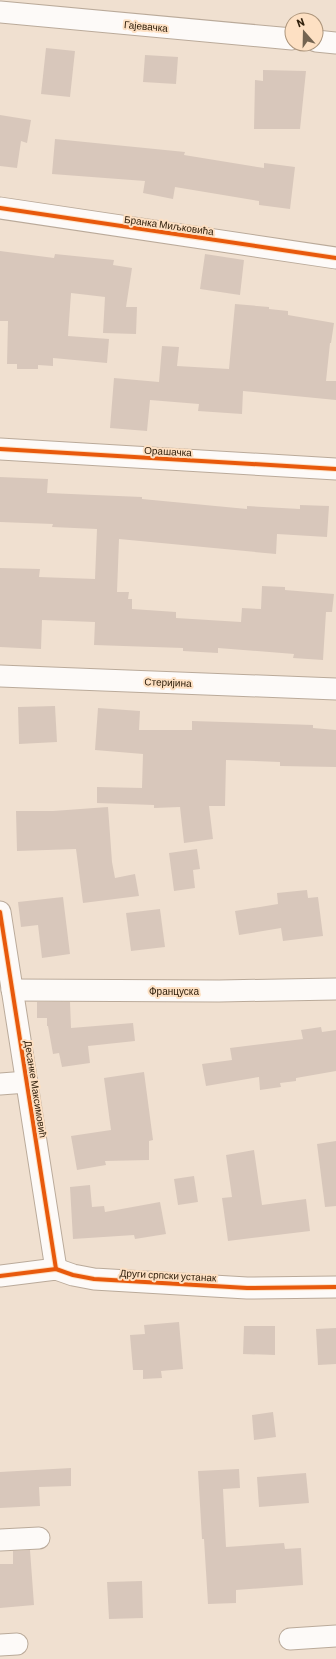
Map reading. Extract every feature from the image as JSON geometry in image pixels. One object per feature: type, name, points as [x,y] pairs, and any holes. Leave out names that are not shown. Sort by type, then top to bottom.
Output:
[{"type":"street","name":"Гајевачка","points":[[0,12],[284,38]]},
{"type":"street","points":[[324,42],[336,43]]},
{"type":"street","name":"Бранка Миљковића","points":[[0,208],[336,258]]},
{"type":"street","name":"Орашачка","points":[[0,449],[336,469]]},
{"type":"street","name":"Стеријина","points":[[0,676],[336,689]]},
{"type":"street","name":"Десанке Максимовић","points":[[0,912],[56,1269]]},
{"type":"street","name":"Француска","points":[[12,990],[219,991],[336,989]]},
{"type":"street","points":[[0,1084],[27,1082]]},
{"type":"street","name":"Други српски устанак","points":[[0,1276],[56,1269],[73,1275],[94,1279],[247,1288],[336,1287]]},
{"type":"street","points":[[0,1540],[39,1538]]},
{"type":"street","points":[[290,1639],[336,1636]]},
{"type":"building","points":[[46,48],[75,51],[70,97],[41,94]]},
{"type":"building","points":[[145,55],[178,57],[176,84],[143,82]]},
{"type":"building","points":[[263,70],[306,71],[300,129],[254,129],[255,80],[263,81]]},
{"type":"building","points":[[0,115],[31,120],[27,143],[21,141],[17,168],[0,166]]},
{"type":"building","points":[[55,139],[185,152],[184,155],[264,168],[264,163],[295,167],[290,209],[259,205],[259,201],[175,187],[173,199],[143,193],[145,181],[52,174]]},
{"type":"building","points":[[0,251],[54,258],[55,254],[114,260],[113,265],[132,268],[126,307],[137,307],[136,334],[103,333],[105,297],[71,293],[68,336],[109,339],[107,363],[53,358],[53,366],[38,365],[38,369],[17,369],[17,364],[7,364],[8,321],[0,321]]},
{"type":"building","points":[[205,254],[244,260],[240,295],[200,289]]},
{"type":"building","points":[[235,304],[269,307],[269,309],[288,311],[288,315],[334,323],[330,343],[326,381],[336,381],[336,400],[243,391],[242,414],[198,411],[199,404],[150,400],[147,431],[110,428],[114,378],[159,382],[162,346],[179,347],[177,366],[229,369]]},
{"type":"building","points":[[0,477],[48,479],[47,493],[142,497],[142,499],[247,509],[247,506],[300,509],[300,505],[329,506],[327,537],[277,534],[276,554],[119,539],[117,592],[129,592],[128,599],[132,599],[132,609],[176,612],[176,618],[241,622],[242,608],[261,609],[262,586],[285,587],[285,590],[334,594],[332,612],[326,612],[323,660],[293,658],[294,654],[218,648],[218,653],[183,651],[183,648],[94,645],[95,622],[42,620],[41,649],[0,647],[0,568],[40,569],[39,577],[95,579],[97,529],[52,527],[53,524],[0,522]]},
{"type":"building","points":[[55,706],[57,742],[19,744],[18,707]]},
{"type":"building","points":[[98,708],[140,711],[139,730],[192,730],[192,721],[313,725],[313,728],[336,730],[336,767],[280,766],[280,762],[226,760],[225,806],[209,806],[213,839],[184,843],[180,807],[154,808],[154,805],[97,803],[97,787],[142,788],[143,754],[95,750]]},
{"type":"building","points":[[108,807],[112,862],[115,878],[135,874],[139,896],[83,903],[76,849],[17,851],[16,811],[53,811]]},
{"type":"building","points":[[197,849],[200,869],[193,870],[195,888],[174,891],[169,853]]},
{"type":"building","points":[[307,890],[308,898],[318,897],[323,936],[283,941],[281,928],[239,935],[235,911],[278,904],[277,893]]},
{"type":"building","points":[[63,897],[70,954],[42,958],[38,925],[21,927],[18,902]]},
{"type":"building","points":[[160,909],[165,947],[131,951],[126,913]]},
{"type":"building","points":[[37,1002],[70,1002],[71,1028],[133,1023],[135,1041],[88,1046],[90,1063],[62,1067],[59,1053],[53,1054],[47,1026],[47,1018],[37,1018]]},
{"type":"building","points":[[321,1027],[322,1032],[336,1030],[336,1071],[296,1078],[296,1081],[280,1083],[281,1087],[260,1090],[259,1077],[206,1086],[202,1064],[232,1060],[230,1048],[303,1039],[301,1030]]},
{"type":"building","points":[[144,1072],[153,1140],[149,1141],[149,1160],[105,1161],[106,1165],[77,1170],[71,1136],[111,1130],[104,1078]]},
{"type":"building","points":[[336,1141],[336,1206],[325,1207],[317,1144]]},
{"type":"building","points":[[254,1150],[262,1205],[306,1199],[310,1231],[228,1241],[222,1198],[232,1197],[226,1155]]},
{"type":"building","points":[[194,1176],[198,1202],[178,1205],[174,1179]]},
{"type":"building","points":[[90,1185],[92,1207],[104,1206],[105,1212],[160,1202],[166,1234],[135,1239],[134,1235],[73,1239],[70,1187]]},
{"type":"building","points":[[179,1322],[183,1369],[161,1371],[162,1378],[143,1379],[143,1370],[133,1370],[130,1335],[145,1334],[144,1325]]},
{"type":"building","points":[[244,1326],[275,1326],[275,1355],[243,1354]]},
{"type":"building","points":[[336,1328],[336,1364],[318,1365],[316,1329]]},
{"type":"building","points":[[273,1412],[276,1437],[254,1440],[252,1415]]},
{"type":"building","points":[[71,1468],[71,1486],[39,1487],[40,1506],[0,1508],[0,1472]]},
{"type":"building","points":[[239,1469],[240,1488],[223,1489],[226,1547],[284,1543],[285,1549],[301,1548],[303,1585],[236,1590],[236,1603],[208,1604],[198,1471]]},
{"type":"building","points":[[306,1473],[309,1503],[259,1507],[257,1477]]},
{"type":"building","points":[[30,1550],[34,1605],[0,1608],[0,1564],[13,1564],[13,1551]]},
{"type":"building","points":[[142,1581],[143,1618],[109,1619],[107,1582]]},
{"type":"cycle path","points":[[0,208],[336,258]]},
{"type":"cycle path","points":[[0,449],[336,469]]},
{"type":"cycle path","points":[[0,912],[56,1269]]},
{"type":"cycle path","points":[[0,1276],[56,1269],[73,1275],[94,1279],[247,1288],[336,1287]]}]
